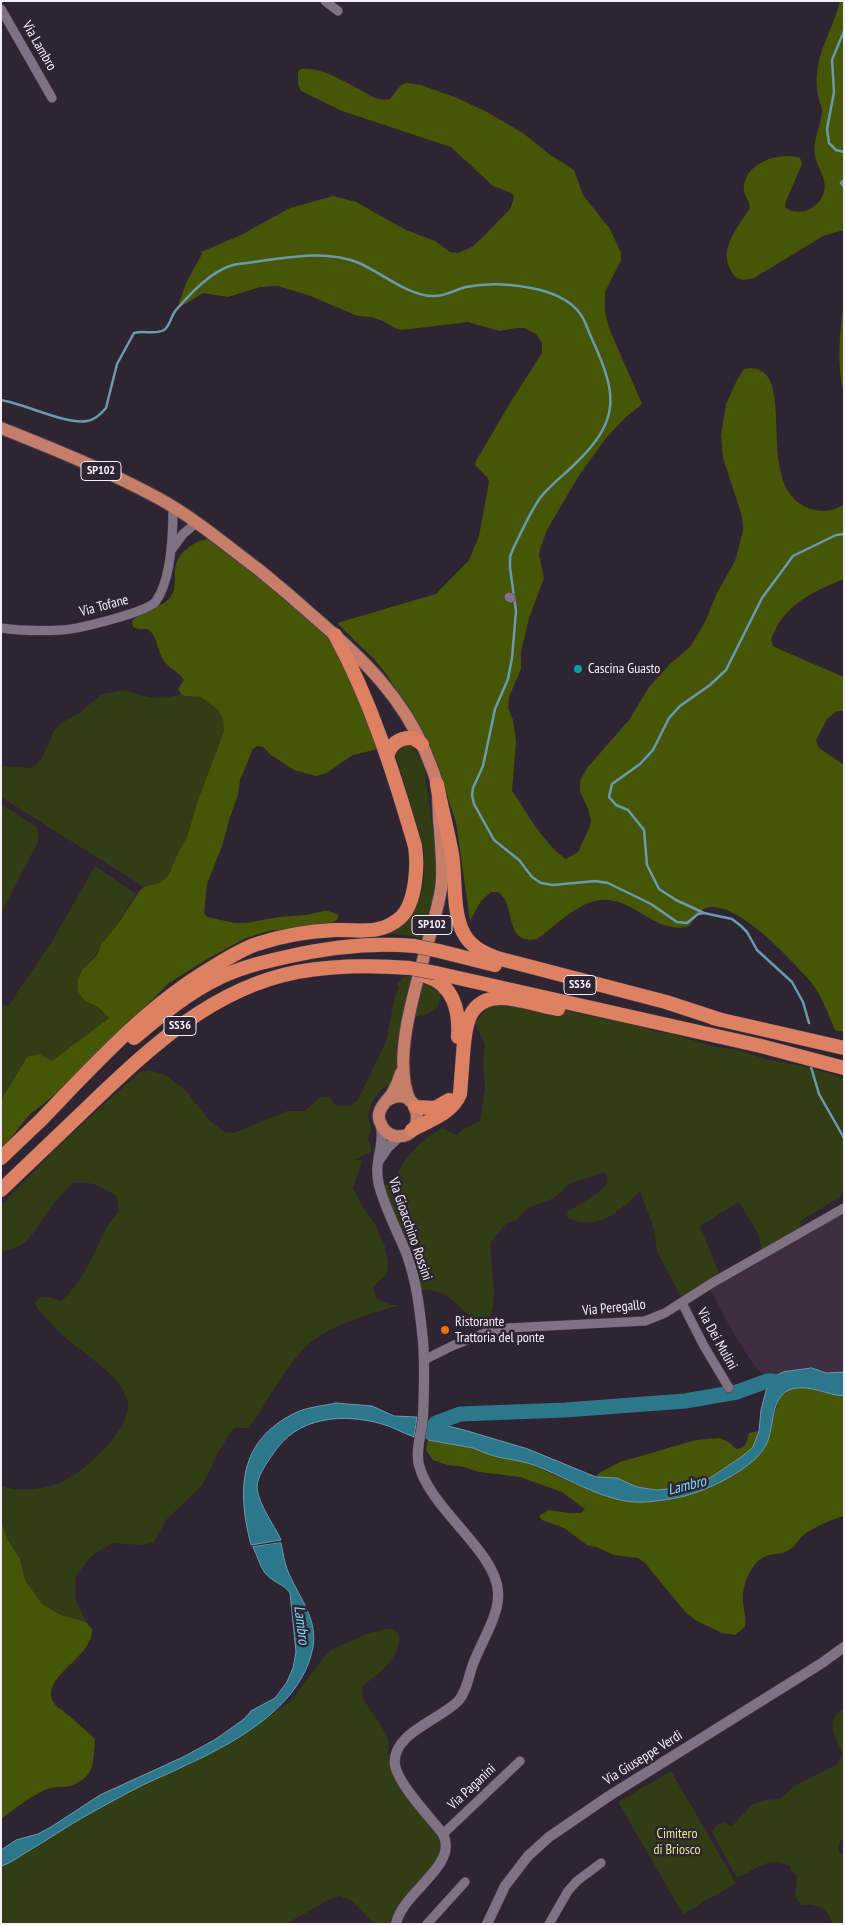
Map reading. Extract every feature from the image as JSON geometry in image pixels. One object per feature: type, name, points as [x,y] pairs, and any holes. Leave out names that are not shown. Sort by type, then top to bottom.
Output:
[{"type":"highway","points":[[38,1123],[109,1050],[150,1012],[189,981],[223,961],[255,945],[290,936],[334,930],[372,932],[391,924],[409,906],[417,858],[413,841],[387,757],[363,693],[351,663],[335,635]]},
{"type":"highway","points":[[387,757],[392,745],[402,739],[413,738],[422,744]]},
{"type":"highway","points":[[437,784],[452,856],[458,919],[463,933],[471,944],[484,953],[497,958],[666,1002],[721,1020]]},
{"type":"highway","name":"SS36","points":[[1,1158],[38,1123],[148,1027],[192,994],[221,977],[244,968],[339,946],[394,944],[439,951],[844,1048]]},
{"type":"highway","name":"SS36","points":[[1,1190],[134,1062],[175,1029],[207,1007],[228,996],[295,972],[343,966],[381,966],[430,974],[654,1021],[844,1068]]},
{"type":"highway","points":[[413,1104],[435,1108],[447,1102],[454,1087],[458,1015],[452,998],[442,984],[430,974]]},
{"type":"highway","points":[[406,1133],[447,1111],[457,1100],[460,1094],[466,1026],[472,1011],[486,1000],[503,998],[614,1018],[654,1021]]},
{"type":"main road","name":"SP102","points":[[1,428],[74,457],[160,499],[196,523],[274,582],[335,635],[364,661],[399,704],[422,744],[437,784],[442,865],[441,885],[407,1029],[403,1064],[404,1085],[413,1104]]},
{"type":"main road","name":"SP102","points":[[386,1102],[397,1085],[403,1064]]},
{"type":"main road","points":[[395,1097],[406,1098],[413,1104],[418,1119],[406,1133],[389,1134],[381,1126],[380,1110],[386,1102],[395,1097]]},
{"type":"street","points":[[325,1],[338,11]]},
{"type":"street","name":"Via Lambro","points":[[1,9],[52,98]]},
{"type":"street","name":"Via Tofane","points":[[1,628],[29,631],[64,630],[106,621],[146,609],[156,603],[163,589],[172,549],[173,508]]},
{"type":"street","name":"Via Tofane","points":[[172,549],[182,534],[196,523]]},
{"type":"street","name":"Via Gioacchino Rossini","points":[[381,1126],[382,1138],[376,1167],[379,1185],[411,1268],[419,1303],[424,1360],[423,1418],[419,1464],[430,1489],[487,1562],[495,1578],[498,1593],[493,1617],[472,1667],[464,1694],[446,1712],[413,1732],[403,1741],[395,1756],[397,1773],[443,1834]]},
{"type":"street","name":"Via Gioacchino Rossini","points":[[376,1167],[383,1154],[406,1133]]},
{"type":"street","name":"Via Peregallo","points":[[424,1360],[485,1333],[508,1328],[645,1322],[682,1303],[712,1283],[844,1208]]},
{"type":"street","name":"Via Dei Mulini","points":[[682,1303],[704,1346],[729,1388]]},
{"type":"street","name":"Via Giuseppe Verdi","points":[[490,1922],[505,1886],[528,1856],[549,1837],[609,1796],[822,1663],[844,1647]]},
{"type":"street","name":"Via Paganini","points":[[443,1834],[520,1762]]},
{"type":"street","points":[[396,1924],[399,1913],[405,1904],[441,1862],[445,1854],[446,1840],[443,1834]]},
{"type":"street","points":[[549,1924],[568,1891],[577,1881],[601,1863]]},
{"type":"street","points":[[427,1924],[465,1882]]},
{"type":"shaded area","points":[[844,1208],[844,1372],[826,1373],[812,1368],[784,1372],[773,1377],[762,1373],[753,1364],[734,1334],[708,1286]]},
{"type":"green space","points":[[840,1],[844,1],[844,230],[823,236],[754,278],[743,280],[735,277],[732,273],[727,261],[727,253],[734,232],[750,208],[744,189],[746,178],[751,171],[766,160],[774,157],[792,156],[800,158],[802,164],[785,207],[796,212],[802,212],[813,207],[818,203],[824,192],[825,183],[814,150],[822,111],[818,98],[818,64]]},
{"type":"green space","points":[[301,69],[310,69],[329,74],[375,98],[390,99],[401,85],[407,83],[421,85],[457,98],[487,112],[523,133],[549,154],[574,170],[583,195],[610,229],[621,253],[621,260],[605,292],[605,312],[609,328],[642,404],[626,417],[606,438],[578,477],[547,530],[539,555],[544,578],[529,618],[521,652],[521,669],[509,697],[508,708],[513,720],[516,741],[512,791],[543,836],[557,852],[566,859],[578,852],[590,826],[591,820],[588,809],[580,792],[580,781],[587,768],[629,720],[649,687],[670,664],[690,647],[705,622],[717,593],[735,561],[743,525],[741,513],[723,458],[721,436],[726,404],[744,369],[762,371],[771,384],[775,405],[778,456],[783,480],[794,499],[819,511],[834,510],[844,504],[844,579],[800,601],[783,618],[771,640],[773,646],[844,677],[844,711],[837,711],[827,719],[816,740],[819,748],[844,765],[844,1032],[835,1030],[815,987],[777,947],[746,921],[731,912],[716,907],[702,910],[689,926],[676,928],[664,925],[617,902],[605,900],[591,902],[570,914],[537,939],[526,939],[519,936],[515,930],[504,898],[498,892],[491,892],[481,901],[470,921],[456,822],[433,753],[387,675],[374,659],[337,623],[436,594],[469,560],[479,536],[489,482],[488,478],[475,465],[476,461],[542,353],[542,343],[536,334],[524,328],[499,331],[468,322],[397,329],[383,321],[371,317],[358,316],[308,295],[278,286],[260,287],[228,297],[203,293],[182,306],[179,303],[187,281],[202,254],[201,252],[241,235],[290,208],[333,196],[356,202],[406,230],[435,241],[450,252],[458,253],[472,247],[484,236],[510,209],[514,198],[512,193],[493,186],[451,147],[342,111],[301,91],[298,84],[298,72]]},
{"type":"green space","points":[[844,300],[844,395],[839,359]]},
{"type":"green space","points":[[210,539],[303,613],[325,634],[334,646],[364,708],[378,749],[353,755],[326,773],[316,776],[294,770],[271,755],[263,747],[257,746],[253,749],[240,780],[238,795],[222,846],[207,884],[204,913],[207,917],[235,923],[307,915],[323,911],[339,915],[337,920],[321,927],[288,931],[272,930],[246,938],[207,959],[169,983],[69,1084],[30,1114],[1,1150],[1,1100],[27,1057],[39,1054],[52,1061],[109,1018],[98,1007],[84,1000],[78,991],[78,980],[82,970],[97,955],[101,945],[120,921],[140,890],[144,887],[160,883],[168,876],[187,837],[198,800],[224,731],[223,718],[217,709],[201,697],[181,694],[178,689],[184,680],[164,661],[151,632],[148,629],[133,627],[132,621],[169,599],[175,587],[177,561],[189,547]]},
{"type":"green space","points":[[124,690],[138,695],[159,698],[181,694],[201,697],[214,706],[223,718],[224,731],[198,800],[187,837],[168,876],[160,883],[144,887],[1,797],[1,766],[30,768],[36,765],[42,758],[54,731],[61,723],[78,714],[102,694]]},
{"type":"green space","points":[[411,744],[424,766],[436,854],[436,887],[424,938],[386,933],[411,916],[423,889],[424,849],[395,752],[404,745]]},
{"type":"green space","points":[[1,804],[38,828],[38,842],[1,913]]},
{"type":"green space","points":[[95,866],[136,894],[104,943],[82,970],[81,996],[96,1005],[109,1018],[52,1061],[27,1057],[1,1100],[1,1003],[8,1006],[51,943]]},
{"type":"green space","points":[[405,976],[415,976],[439,986],[441,996],[437,1008],[425,1015],[406,1017],[392,1083],[381,1090],[372,1102],[368,1115],[371,1128],[368,1140],[372,1151],[355,1160],[362,1161],[353,1188],[364,1209],[374,1222],[385,1247],[388,1265],[387,1274],[373,1287],[376,1298],[391,1305],[399,1305],[340,1325],[310,1343],[292,1362],[249,1428],[234,1428],[219,1450],[203,1484],[166,1520],[154,1542],[142,1545],[112,1543],[90,1557],[76,1576],[75,1597],[86,1622],[61,1615],[42,1604],[25,1580],[20,1559],[7,1539],[1,1521],[1,1486],[22,1490],[36,1489],[68,1479],[106,1448],[124,1421],[128,1408],[126,1396],[116,1380],[63,1335],[37,1308],[35,1303],[44,1297],[61,1301],[69,1294],[87,1268],[105,1230],[119,1211],[117,1197],[96,1185],[73,1183],[53,1205],[24,1243],[18,1247],[1,1252],[1,1206],[61,1143],[140,1072],[150,1070],[167,1076],[186,1091],[209,1120],[224,1132],[234,1133],[287,1111],[305,1111],[321,1097],[330,1097],[336,1106],[350,1106],[358,1100],[386,1042],[395,996],[399,989],[397,984]]},
{"type":"green space","points":[[499,1001],[564,1009],[625,1021],[654,1031],[673,1034],[715,1047],[739,1050],[765,1059],[808,1067],[844,1078],[844,1184],[841,1196],[799,1222],[802,1227],[762,1252],[758,1233],[739,1202],[700,1226],[719,1273],[681,1297],[657,1251],[654,1229],[640,1191],[625,1206],[599,1221],[579,1222],[568,1218],[567,1213],[595,1195],[606,1184],[605,1172],[569,1184],[554,1198],[528,1208],[516,1220],[507,1223],[496,1235],[490,1243],[494,1291],[490,1316],[477,1318],[471,1316],[444,1294],[416,1289],[379,1185],[394,1184],[407,1158],[419,1144],[434,1133],[442,1128],[457,1135],[480,1121],[485,1087],[483,1062],[485,1044],[475,1023],[488,1007]]},
{"type":"green space","points":[[802,1387],[844,1396],[844,1516],[814,1528],[789,1550],[759,1560],[751,1570],[744,1588],[745,1627],[735,1635],[722,1633],[697,1621],[686,1613],[645,1563],[638,1558],[614,1555],[587,1545],[564,1528],[542,1520],[539,1516],[549,1510],[581,1513],[585,1509],[562,1492],[520,1477],[479,1472],[464,1467],[448,1465],[433,1460],[426,1450],[428,1440],[473,1448],[530,1464],[591,1491],[632,1502],[677,1498],[712,1486],[734,1474],[751,1461],[762,1451],[780,1397],[790,1390]]},
{"type":"green space","points":[[759,1431],[753,1447],[744,1455],[707,1480],[697,1484],[656,1490],[637,1487],[617,1478],[596,1477],[599,1473],[620,1462],[696,1440],[720,1438],[730,1443],[736,1449],[746,1444],[749,1433]]},
{"type":"green space","points":[[1,1521],[7,1539],[20,1559],[25,1580],[42,1604],[61,1615],[86,1622],[92,1629],[90,1640],[84,1650],[59,1676],[53,1685],[51,1694],[56,1706],[95,1739],[92,1768],[85,1778],[70,1786],[53,1787],[38,1793],[1,1819]]},
{"type":"green space","points":[[394,1629],[399,1635],[399,1644],[387,1665],[362,1687],[363,1699],[381,1725],[389,1741],[387,1756],[398,1748],[395,1764],[447,1848],[396,1924],[374,1924],[351,1900],[339,1896],[330,1899],[286,1924],[1,1924],[1,1866],[87,1815],[141,1786],[193,1763],[263,1721],[291,1701],[331,1650],[369,1633]]},
{"type":"green space","points":[[842,1709],[844,1710],[844,1839],[839,1842],[838,1848],[840,1853],[844,1854],[844,1924],[833,1924],[828,1914],[821,1908],[813,1905],[802,1905],[795,1897],[797,1876],[791,1871],[790,1866],[775,1862],[768,1863],[737,1878],[712,1832],[716,1825],[724,1823],[732,1826],[752,1805],[764,1800],[780,1799],[793,1787],[836,1765],[843,1754],[833,1731],[833,1725],[837,1714]]},
{"type":"green space","name":"Cimitero di Briosco","points":[[671,1771],[736,1883],[683,1914],[618,1802]]},
{"type":"water","points":[[812,1368],[826,1373],[844,1372],[844,1396],[805,1388],[792,1389],[785,1393],[776,1405],[769,1438],[760,1454],[739,1471],[713,1486],[676,1498],[645,1502],[621,1500],[595,1492],[531,1464],[495,1456],[473,1448],[428,1440],[430,1420],[528,1449],[596,1477],[617,1478],[637,1487],[656,1490],[680,1488],[707,1480],[753,1447],[759,1431],[761,1410],[767,1387],[773,1377],[783,1372]]},
{"type":"water","points":[[336,1403],[372,1406],[394,1416],[417,1417],[414,1437],[382,1424],[352,1419],[322,1421],[308,1425],[295,1432],[283,1441],[273,1454],[262,1470],[257,1484],[258,1495],[281,1540],[251,1545],[244,1505],[244,1486],[246,1469],[252,1453],[262,1438],[276,1424],[300,1411]]},
{"type":"water","points":[[281,1543],[287,1569],[306,1606],[314,1636],[313,1647],[304,1673],[289,1696],[269,1716],[219,1749],[123,1795],[13,1861],[1,1866],[1,1850],[16,1840],[38,1834],[100,1795],[183,1757],[216,1739],[244,1719],[251,1711],[275,1698],[287,1682],[293,1668],[296,1652],[290,1593],[285,1587],[265,1573],[253,1547]]},
{"type":"waterway","points":[[844,31],[832,60],[834,92],[827,129],[829,143],[836,150],[844,152]]},
{"type":"waterway","points":[[844,180],[841,183],[844,187]]},
{"type":"waterway","points":[[1,400],[68,420],[87,421],[95,418],[106,408],[117,364],[134,333],[164,330],[176,310],[202,284],[217,272],[236,264],[297,256],[335,257],[359,263],[404,288],[423,295],[441,295],[474,286],[507,285],[545,291],[571,304],[583,318],[600,358],[610,391],[610,405],[601,433],[576,463],[540,498],[532,510],[510,557],[516,611],[512,658],[508,679],[495,709],[483,766],[473,788],[472,795],[474,804],[494,840],[519,860],[532,877],[541,883],[553,885],[595,881],[608,883],[651,904],[677,922],[687,923],[698,914],[704,913]]},
{"type":"waterway","points":[[809,1023],[803,1002],[792,982],[757,950],[747,932],[741,926],[732,919],[704,913],[676,900],[659,889],[647,865],[644,830],[628,810],[616,805],[609,797],[612,784],[640,764],[653,750],[669,718],[680,706],[710,685],[726,670],[762,598],[793,556],[836,535],[844,534]]},
{"type":"waterway","points":[[811,1067],[819,1094],[844,1138]]},
{"type":"waterway","name":"Lambro","points":[[429,1432],[436,1423],[460,1414],[565,1410],[685,1401],[737,1392],[767,1381],[779,1383]]},
{"type":"place","name":"Cascina Guasto","points":[[578,669]]},
{"type":"place","name":"Ristorante Trattoria del ponte","points":[[445,1330]]}]
